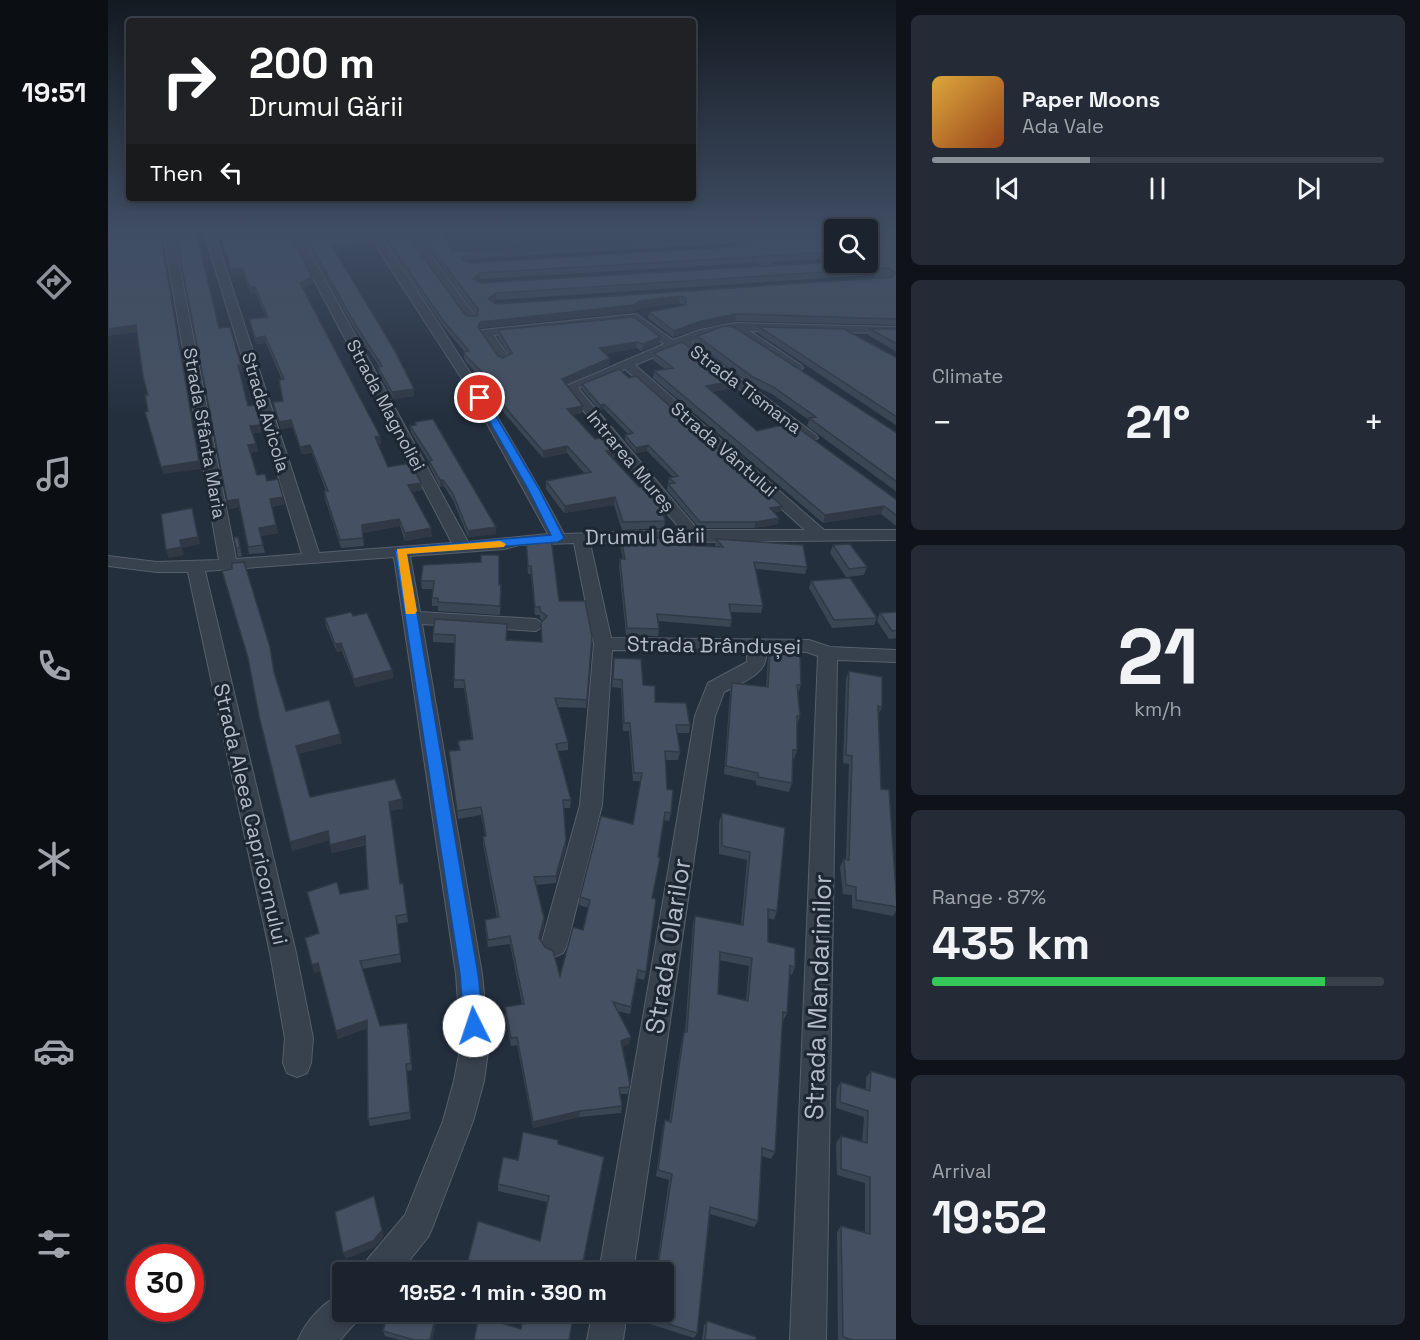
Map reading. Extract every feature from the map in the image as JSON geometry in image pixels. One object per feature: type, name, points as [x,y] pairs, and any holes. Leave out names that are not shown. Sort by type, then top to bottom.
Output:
[{"type":"street","name":"Strada Sfânta Maria","points":[[179,295],[228,564]]},
{"type":"street","name":"Strada Avicola","points":[[229,295],[312,558]]},
{"type":"street","name":"Strada Magnoliei","points":[[327,295],[462,546]]},
{"type":"street","points":[[419,295],[492,416],[558,538]]},
{"type":"street","points":[[452,295],[472,319]]},
{"type":"street","points":[[576,307],[587,321]]},
{"type":"street","points":[[504,359],[486,332],[636,317],[637,314],[650,312]]},
{"type":"street","name":"Strada Tismana","points":[[636,317],[677,343],[822,447]]},
{"type":"street","points":[[735,326],[811,378]]},
{"type":"street","points":[[626,363],[709,330],[735,326],[896,330]]},
{"type":"street","points":[[845,328],[871,344]]},
{"type":"street","name":"Intrarea Mureș","points":[[626,363],[570,387],[693,535]]},
{"type":"street","name":"Strada Vântului","points":[[626,363],[821,536]]},
{"type":"street","name":"Drumul Gării","points":[[108,561],[157,567],[195,567],[558,538],[693,535],[896,535]]},
{"type":"street","name":"Strada Brândușei","points":[[554,945],[591,805],[603,644],[581,538]]},
{"type":"street","points":[[387,1262],[417,1226],[458,1121],[469,1081],[475,1044],[469,974],[401,551]]},
{"type":"street","name":"Strada Aleea Capricornului","points":[[195,567],[283,953],[299,1038],[297,1062]]},
{"type":"street","points":[[411,617],[536,625]]},
{"type":"street","name":"Strada Brândușei","points":[[603,644],[809,646],[828,653],[896,656]]},
{"type":"street","name":"Strada Olarilor","points":[[618,1262],[705,716],[715,688],[754,667],[757,662],[756,644]]},
{"type":"street","name":"Strada Mandarinilor","points":[[808,1340],[828,653]]},
{"type":"street","points":[[316,1340],[333,1322]]},
{"type":"street","points":[[605,1340],[608,1322]]},
{"type":"building","points":[[108,295],[171,295],[199,461],[161,467],[145,412],[148,411],[145,395],[148,395],[143,377],[136,325],[108,329]]},
{"type":"building","points":[[187,295],[211,295],[219,328],[230,327],[241,365],[238,365],[248,406],[255,405],[261,425],[250,426],[256,444],[248,445],[257,475],[265,474],[267,481],[278,479],[283,497],[270,499],[276,525],[259,528],[263,545],[248,547],[238,499],[227,501]]},
{"type":"building","points":[[258,295],[306,295],[380,436],[375,437],[388,467],[411,463],[421,483],[408,485],[431,528],[405,533],[399,519],[362,525],[363,538],[340,540],[324,491],[328,491],[310,445],[300,447],[291,420],[279,422],[273,402],[283,401],[279,380],[284,379],[265,336],[255,338],[249,319],[268,317]]},
{"type":"building","points":[[339,295],[361,295],[395,351],[414,389],[392,392],[378,367],[382,366]]},
{"type":"building","points":[[425,295],[450,295],[466,316],[477,316],[478,309],[467,295],[494,295],[488,299],[496,304],[635,295],[896,295],[896,319],[736,314],[701,321],[674,331],[649,312],[686,305],[686,298],[680,296],[640,301],[633,305],[480,322],[478,327],[498,356],[503,358],[512,353],[498,330],[634,317],[660,337],[643,344],[637,342],[599,348],[610,358],[562,379],[583,406],[567,409],[595,439],[608,436],[619,449],[606,451],[639,487],[649,486],[660,498],[665,521],[623,522],[615,497],[565,506],[546,481],[591,472],[567,446],[543,451],[497,396],[504,394],[463,352],[469,351]]},
{"type":"building","points":[[724,326],[734,327],[896,432],[896,481],[809,418],[816,417],[773,387],[753,377],[697,336]]},
{"type":"building","points":[[759,327],[844,329],[896,357],[896,416]]},
{"type":"building","points":[[870,329],[896,329],[896,343]]},
{"type":"building","points":[[682,342],[734,381],[706,386],[757,431],[791,423],[896,499],[896,515],[884,506],[825,515],[654,371],[673,368],[654,353]]},
{"type":"building","points":[[619,369],[629,378],[636,376],[782,506],[770,508],[779,518],[756,522],[700,522],[668,484],[675,483],[669,478],[678,476],[648,445],[636,448],[625,435],[633,433],[604,404],[600,405],[582,384]]},
{"type":"building","points":[[433,419],[496,527],[468,531],[453,494],[443,480],[440,480],[429,461],[432,460],[410,426],[416,425],[415,422]]},
{"type":"building","points":[[192,508],[198,537],[180,540],[181,547],[166,550],[161,514]]},
{"type":"building","points":[[238,537],[240,548],[236,548],[234,538]]},
{"type":"building","points":[[551,538],[559,601],[585,601],[592,636],[587,700],[555,698],[568,742],[556,744],[571,800],[563,800],[566,840],[556,876],[534,877],[544,918],[539,938],[545,947],[553,951],[560,976],[573,927],[583,930],[590,900],[580,897],[601,816],[633,824],[642,773],[634,773],[630,723],[624,723],[622,680],[613,679],[614,658],[641,659],[643,685],[655,686],[655,702],[686,703],[690,725],[676,725],[680,752],[665,751],[667,789],[673,790],[671,813],[665,812],[658,857],[660,858],[652,898],[656,899],[646,972],[638,970],[631,1007],[613,1002],[631,1037],[621,1041],[630,1084],[629,1087],[619,1088],[622,1106],[580,1111],[533,1122],[517,1037],[511,1038],[505,1007],[524,1004],[510,936],[488,940],[485,920],[499,917],[483,837],[486,836],[481,807],[457,811],[449,751],[460,750],[458,741],[473,739],[464,680],[454,680],[455,635],[433,634],[435,619],[507,624],[506,640],[542,642],[541,623],[547,616],[540,611],[540,607],[535,607],[526,539]]},
{"type":"building","points":[[668,538],[673,545],[723,547],[716,539],[803,545],[807,567],[754,562],[763,606],[729,604],[732,620],[657,614],[659,629],[627,628],[620,559],[625,559],[621,539]]},
{"type":"building","points":[[850,544],[867,567],[849,569],[833,545]]},
{"type":"building","points":[[481,555],[499,555],[500,606],[438,602],[438,598],[432,598],[434,581],[421,581],[423,565],[481,562]]},
{"type":"building","points":[[244,562],[270,647],[274,672],[286,711],[329,700],[340,734],[296,746],[310,797],[395,779],[402,799],[389,802],[400,884],[403,883],[407,914],[396,916],[400,954],[360,961],[380,1026],[407,1023],[411,1063],[406,1064],[410,1112],[368,1119],[367,1020],[336,1031],[318,963],[312,965],[305,938],[319,933],[307,892],[337,882],[340,894],[368,889],[365,836],[330,845],[328,831],[290,842],[259,716],[248,658],[222,571],[232,569],[232,563]]},
{"type":"building","points":[[850,578],[877,618],[834,620],[811,581]]},
{"type":"building","points":[[351,612],[353,616],[367,613],[392,670],[354,679],[341,643],[335,644],[325,618]]},
{"type":"building","points":[[896,612],[896,630],[892,631],[880,613]]},
{"type":"building","points":[[770,650],[800,654],[801,685],[797,685],[800,716],[797,716],[797,750],[793,750],[792,783],[758,777],[758,773],[726,766],[732,683],[768,687]]},
{"type":"building","points":[[849,671],[882,677],[882,707],[878,706],[881,789],[889,790],[896,907],[856,900],[856,887],[846,885],[844,859],[849,860],[852,756],[846,755]]},
{"type":"building","points":[[722,813],[785,828],[777,911],[768,909],[768,942],[795,948],[795,967],[790,966],[787,1013],[783,1012],[775,1152],[762,1148],[758,1221],[710,1207],[697,1333],[662,1322],[674,1322],[674,1262],[659,1262],[672,1174],[658,1170],[665,1120],[671,1122],[684,1032],[687,1032],[695,916],[743,925],[750,852],[722,846]],"holes":[[[720,952],[752,958],[748,1001],[718,994]]]},
{"type":"building","points":[[871,1071],[896,1079],[896,1340],[853,1340],[843,1337],[841,1226],[870,1234],[870,1177],[841,1169],[841,1136],[867,1143],[868,1111],[840,1102],[841,1082],[870,1091]]},
{"type":"building","points":[[523,1132],[558,1140],[558,1144],[604,1157],[583,1262],[468,1262],[478,1221],[540,1241],[549,1196],[498,1184],[503,1157],[518,1160]]},
{"type":"building","points":[[374,1196],[382,1230],[373,1241],[343,1253],[335,1212]]},
{"type":"building","points":[[707,1321],[756,1337],[756,1340],[705,1340]]},
{"type":"building","points":[[385,1322],[434,1322],[430,1340],[414,1340],[383,1331]]},
{"type":"building","points":[[478,1322],[498,1322],[521,1329],[522,1323],[525,1324],[525,1322],[572,1322],[569,1340],[474,1340]]},
{"type":"slow traffic","points":[[411,611],[401,551],[500,544]]},
{"type":"route","points":[[474,1026],[469,974],[401,551],[558,538],[534,489],[480,398]]}]
